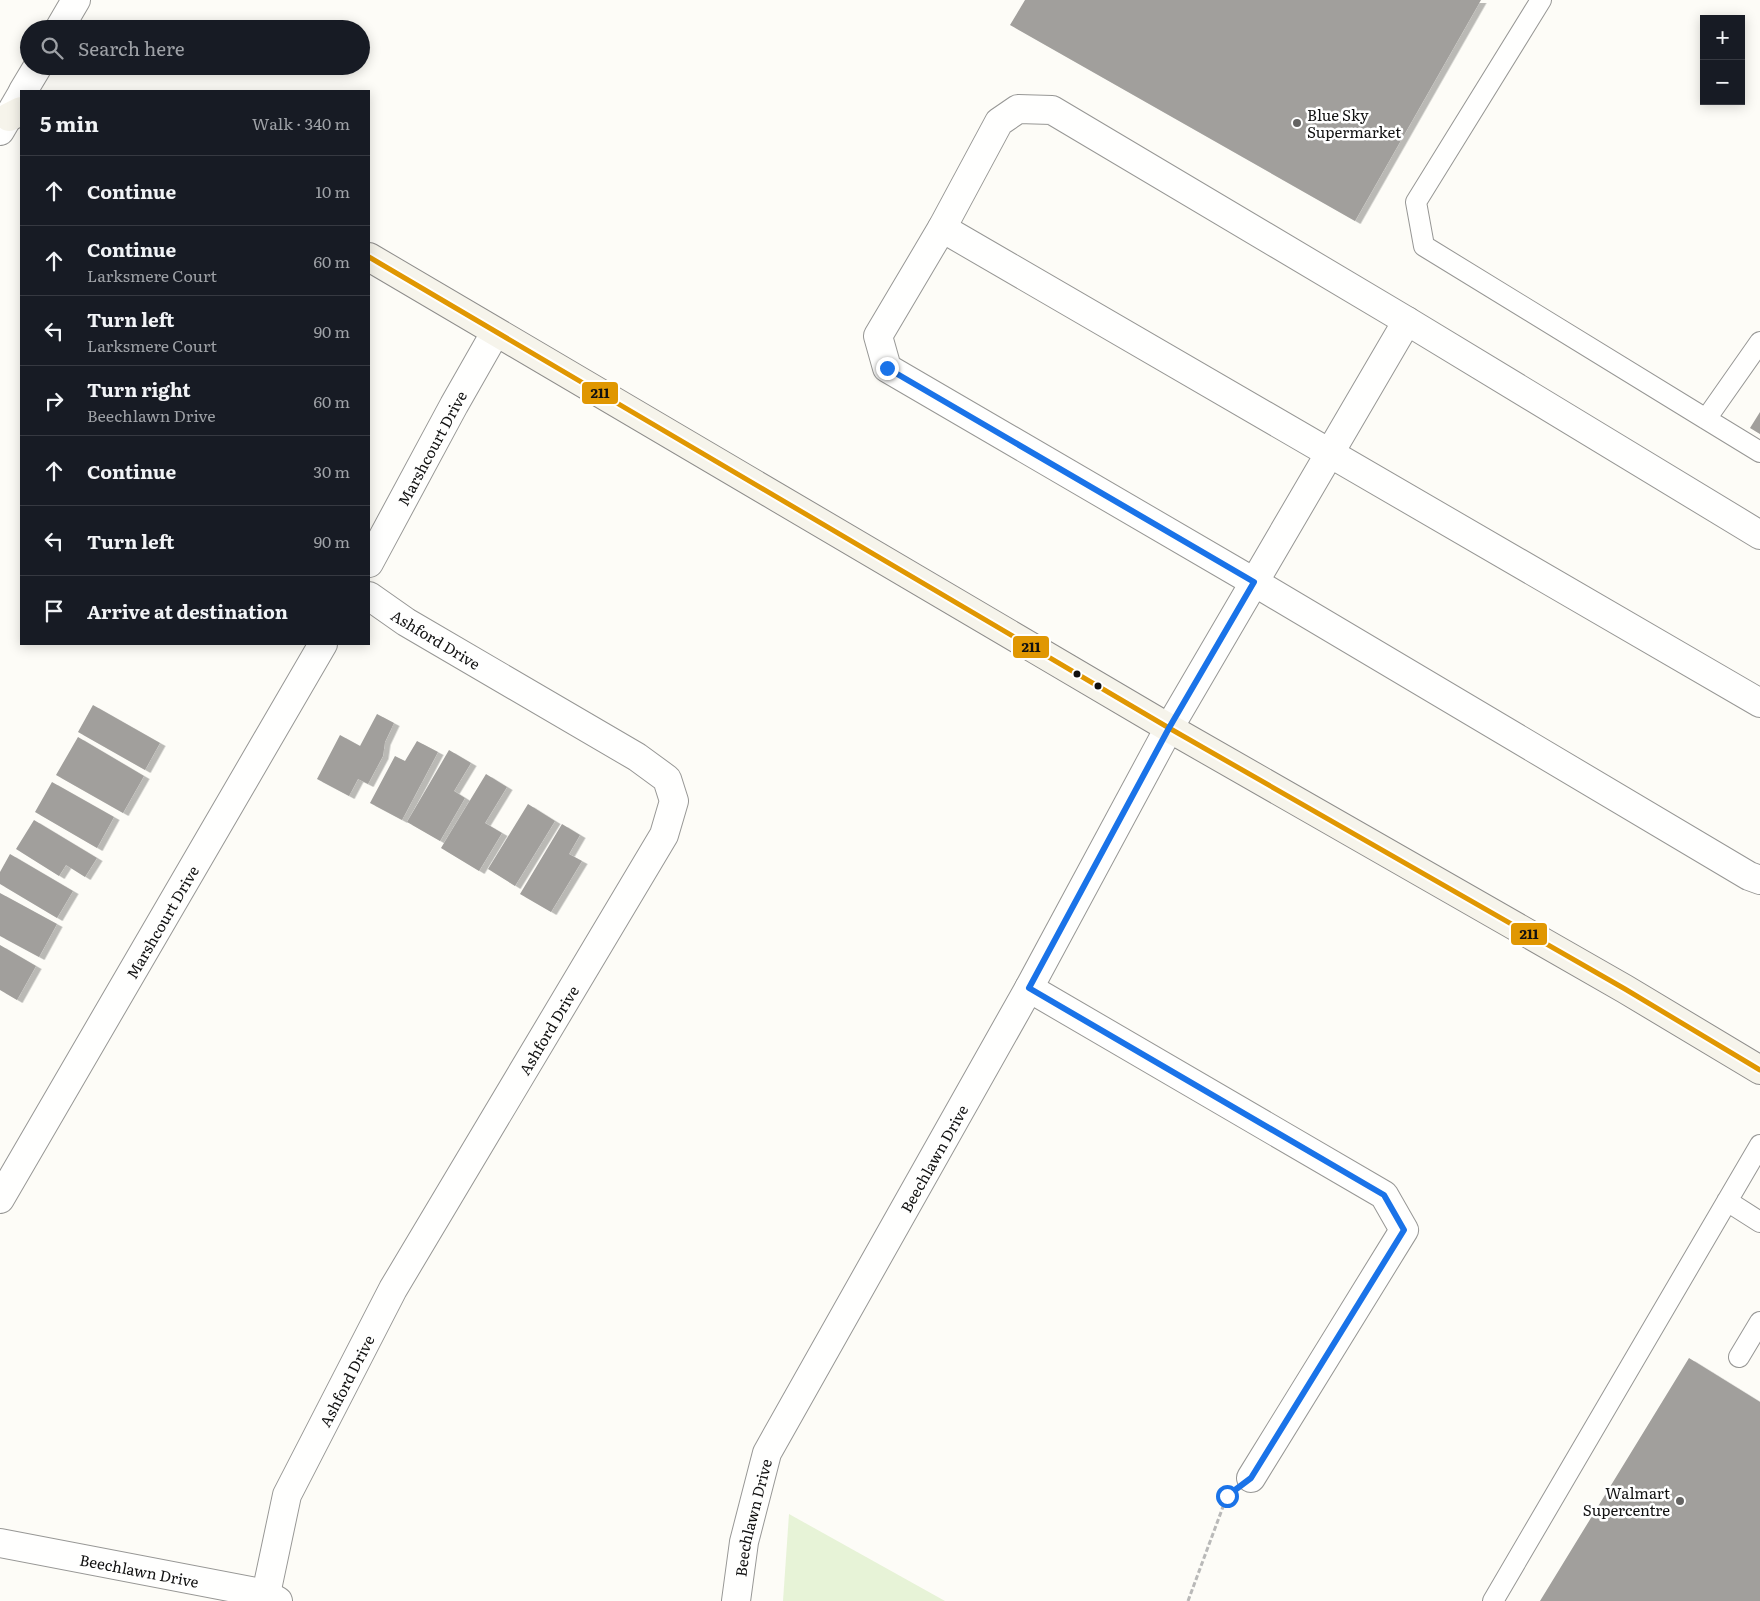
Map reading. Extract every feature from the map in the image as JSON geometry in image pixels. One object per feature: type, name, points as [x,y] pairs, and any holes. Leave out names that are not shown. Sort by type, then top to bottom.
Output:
[{"type":"street","points":[[64,20],[76,0]]},
{"type":"street","points":[[24,90],[33,75]]},
{"type":"street","points":[[1760,534],[1052,110],[1018,109],[1000,122],[942,228],[878,336],[887,368],[1254,582],[1749,876],[1760,880]]},
{"type":"street","points":[[942,228],[1760,703]]},
{"type":"street","points":[[370,258],[495,333],[1169,728],[1616,984],[1760,1070]]},
{"type":"street","name":"Beechlawn Drive","points":[[736,1601],[744,1542],[767,1453],[1029,988],[1169,728],[1408,322]]},
{"type":"street","name":"Marshcourt Drive","points":[[370,560],[495,333]]},
{"type":"street","name":"Ashford Drive","points":[[272,1597],[288,1495],[393,1289],[664,834],[674,801],[667,779],[637,757],[406,622],[370,597]]},
{"type":"street","name":"Marshcourt Drive","points":[[0,1199],[321,645]]},
{"type":"street","points":[[1029,988],[1384,1195],[1404,1230],[1251,1478]]},
{"type":"street","name":"Beechlawn Drive","points":[[0,1543],[272,1597]]},
{"type":"lane","points":[[1541,0],[1416,202],[1424,246],[1760,452]]},
{"type":"lane","points":[[1706,419],[1760,342]]},
{"type":"lane","points":[[1492,1601],[1760,1145]]},
{"type":"lane","points":[[1727,1201],[1760,1222]]},
{"type":"lane","points":[[1739,1357],[1760,1322]]},
{"type":"path","points":[[1188,1601],[1227,1496],[1251,1478]]},
{"type":"green space","points":[[789,1514],[945,1601],[783,1601]]},
{"type":"building","name":"Blue Sky Supermarket","points":[[1025,0],[1481,0],[1355,221],[1010,25]]},
{"type":"building","points":[[1760,412],[1760,434],[1750,428]]},
{"type":"building","points":[[93,705],[160,743],[145,770],[78,732]]},
{"type":"building","points":[[377,714],[394,723],[385,742],[383,756],[368,784],[358,779],[349,796],[317,779],[340,735],[360,746]]},
{"type":"building","points":[[78,737],[144,776],[123,813],[56,775]]},
{"type":"building","points":[[417,741],[438,752],[402,820],[370,803],[395,756],[405,761]]},
{"type":"building","points":[[449,750],[471,763],[454,791],[465,798],[440,841],[407,822]]},
{"type":"building","points":[[486,774],[507,787],[485,823],[502,833],[479,871],[441,848]]},
{"type":"building","points":[[52,782],[114,817],[97,848],[35,812]]},
{"type":"building","points":[[528,804],[555,821],[515,886],[488,869]]},
{"type":"building","points":[[34,820],[97,858],[85,877],[66,865],[59,876],[16,849]]},
{"type":"building","points":[[562,824],[580,835],[569,854],[582,861],[551,912],[520,894]]},
{"type":"building","points":[[10,854],[73,891],[57,918],[0,884],[0,872]]},
{"type":"building","points":[[0,893],[57,924],[39,957],[0,936]]},
{"type":"building","points":[[0,945],[36,966],[17,1000],[0,990]]},
{"type":"building","name":"Walmart Supercentre","points":[[1689,1358],[1760,1402],[1760,1601],[1540,1601]]},
{"type":"transit line","name":"211","points":[[370,258],[1169,728],[1625,989],[1760,1070]]},
{"type":"place","name":"Blue Sky Supermarket","points":[[1297,123]]},
{"type":"place","name":"Walmart Supercentre","points":[[1680,1501]]},
{"type":"route","points":[[887,368],[1254,582],[1169,728],[1029,988],[1384,1195],[1404,1230],[1251,1478],[1227,1496]]}]
